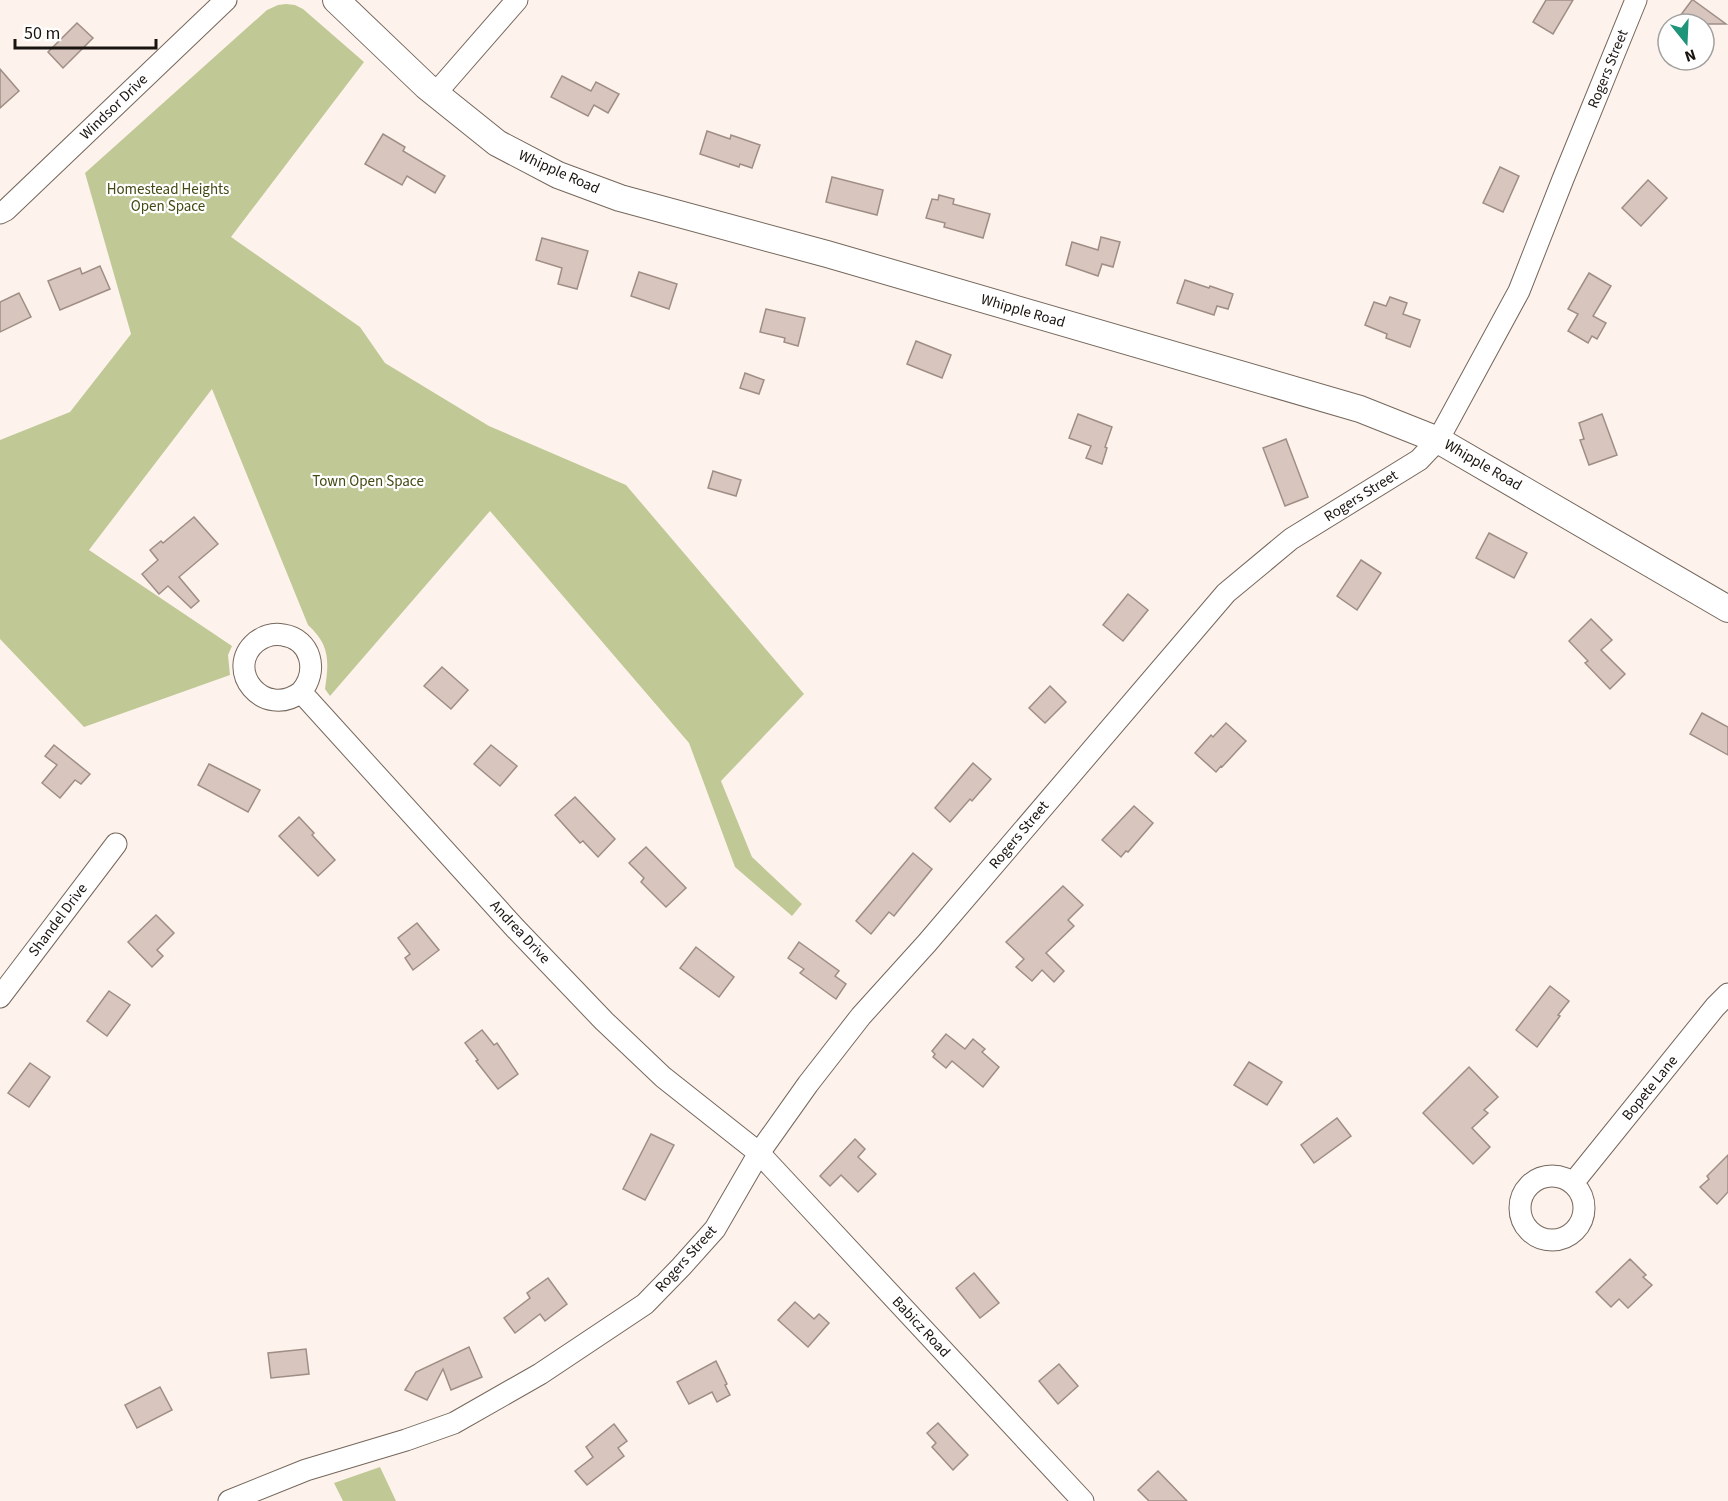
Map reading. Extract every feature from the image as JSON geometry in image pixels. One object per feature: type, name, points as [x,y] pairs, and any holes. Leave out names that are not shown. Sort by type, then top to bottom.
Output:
[{"type":"main road","name":"Whipple Road","points":[[336,0],[435,94],[496,143],[558,175],[620,198],[826,254],[1350,406],[1438,440],[1728,609]]},
{"type":"street","name":"Windsor Drive","points":[[0,213],[21,196],[226,0]]},
{"type":"street","points":[[435,94],[517,0]]},
{"type":"street","name":"Rogers Street","points":[[229,1501],[306,1470],[454,1423],[540,1374],[645,1304],[681,1268],[715,1229],[759,1153],[808,1084],[861,1016],[927,943],[1229,589],[1292,539],[1419,460],[1438,440],[1520,291],[1636,0]]},
{"type":"street","name":"Andrea Drive","points":[[301,692],[515,928],[604,1021],[663,1077],[759,1153]]},
{"type":"street","name":"Shandel Drive","points":[[0,997],[116,844]]},
{"type":"street","name":"Bopete Lane","points":[[1573,1183],[1715,1007],[1728,994]]},
{"type":"street","name":"Babicz Road","points":[[759,1153],[1083,1501]]},
{"type":"green space","name":"Town Open Space","points":[[286,4],[303,9],[364,62],[231,237],[360,327],[385,363],[489,426],[626,485],[804,694],[721,781],[752,857],[802,904],[792,916],[735,867],[689,743],[490,511],[330,696],[325,689],[327,662],[324,647],[308,625],[212,389],[89,550],[232,646],[228,655],[230,675],[84,727],[0,639],[0,440],[70,412],[131,334],[85,173],[267,10]]},
{"type":"green space","points":[[380,1467],[396,1501],[343,1501],[334,1483]]},
{"type":"building","points":[[1546,0],[1573,0],[1553,34],[1533,22]]},
{"type":"building","points":[[1693,0],[1710,12],[1683,12]]},
{"type":"building","points":[[1716,17],[1726,24],[1716,24]]},
{"type":"building","points":[[77,23],[93,38],[63,68],[48,52]]},
{"type":"building","points":[[0,69],[19,91],[0,108]]},
{"type":"building","points":[[562,76],[591,91],[596,82],[619,94],[608,113],[594,105],[588,116],[551,97]]},
{"type":"building","points":[[707,131],[730,139],[731,135],[760,145],[752,168],[740,164],[739,167],[700,154]]},
{"type":"building","points":[[383,134],[405,147],[403,151],[445,176],[435,193],[407,176],[402,185],[365,164]]},
{"type":"building","points":[[1500,167],[1519,176],[1503,212],[1483,203]]},
{"type":"building","points":[[832,177],[883,190],[877,215],[826,202]]},
{"type":"building","points":[[1648,180],[1667,198],[1641,226],[1622,208]]},
{"type":"building","points":[[939,195],[954,199],[953,204],[990,214],[983,238],[944,227],[945,223],[926,218],[932,199],[938,200]]},
{"type":"building","points":[[1101,237],[1120,242],[1113,267],[1102,264],[1098,276],[1066,265],[1072,242],[1098,250]]},
{"type":"building","points":[[542,238],[588,251],[577,289],[558,284],[562,268],[536,260]]},
{"type":"building","points":[[100,266],[110,289],[60,310],[48,281],[80,268],[82,274]]},
{"type":"building","points":[[639,272],[677,284],[669,309],[631,296]]},
{"type":"building","points":[[1589,273],[1611,286],[1593,316],[1606,323],[1597,339],[1592,336],[1588,343],[1568,331],[1578,314],[1568,309]]},
{"type":"building","points":[[1185,280],[1233,294],[1228,309],[1217,306],[1214,315],[1177,303]]},
{"type":"building","points":[[19,293],[31,317],[0,332],[0,302]]},
{"type":"building","points":[[1390,297],[1407,303],[1403,314],[1420,320],[1410,347],[1386,338],[1387,334],[1365,325],[1374,302],[1386,306]]},
{"type":"building","points":[[766,309],[805,318],[798,346],[784,342],[785,338],[760,332]]},
{"type":"building","points":[[916,341],[951,355],[942,378],[907,364]]},
{"type":"building","points":[[745,373],[764,380],[759,394],[740,388]]},
{"type":"building","points":[[1078,414],[1112,427],[1102,464],[1086,458],[1091,446],[1069,438]]},
{"type":"building","points":[[1602,414],[1617,455],[1589,465],[1580,440],[1584,439],[1579,423]]},
{"type":"building","points":[[1286,439],[1308,497],[1285,506],[1263,448]]},
{"type":"building","points":[[713,471],[741,480],[736,496],[708,488]]},
{"type":"building","points":[[194,517],[218,544],[179,577],[199,601],[191,608],[168,586],[159,594],[142,574],[158,560],[150,550],[161,541],[163,543]]},
{"type":"building","points":[[1489,533],[1527,553],[1514,578],[1476,558]]},
{"type":"building","points":[[1361,560],[1381,573],[1357,610],[1337,596]]},
{"type":"building","points":[[1128,594],[1148,610],[1123,641],[1103,625]]},
{"type":"building","points":[[1591,619],[1612,640],[1601,650],[1625,674],[1610,689],[1585,663],[1588,661],[1569,641]]},
{"type":"building","points":[[442,667],[468,690],[451,709],[424,686]]},
{"type":"building","points":[[1050,686],[1066,702],[1045,723],[1029,708]]},
{"type":"building","points":[[1702,713],[1728,727],[1728,755],[1690,734]]},
{"type":"building","points":[[1226,723],[1246,741],[1216,772],[1195,753],[1211,735],[1213,737]]},
{"type":"building","points":[[54,745],[90,774],[81,784],[75,780],[60,798],[42,783],[57,765],[45,756]]},
{"type":"building","points":[[491,745],[517,766],[500,786],[474,764]]},
{"type":"building","points":[[973,763],[991,779],[950,822],[935,808]]},
{"type":"building","points":[[209,764],[260,790],[248,812],[198,785]]},
{"type":"building","points":[[575,797],[615,839],[598,857],[583,841],[580,843],[555,815]]},
{"type":"building","points":[[1134,806],[1153,823],[1121,857],[1102,840]]},
{"type":"building","points":[[299,817],[335,860],[318,876],[279,836]]},
{"type":"building","points":[[646,847],[686,888],[666,907],[641,882],[644,878],[629,863]]},
{"type":"building","points":[[913,853],[932,869],[894,916],[889,912],[871,934],[856,921]]},
{"type":"building","points":[[1063,886],[1083,905],[1068,920],[1074,926],[1046,953],[1064,971],[1054,982],[1042,970],[1032,981],[1016,967],[1024,959],[1006,942]]},
{"type":"building","points":[[156,915],[174,933],[157,950],[163,956],[152,967],[128,942]]},
{"type":"building","points":[[417,923],[439,950],[413,970],[405,958],[410,954],[398,938]]},
{"type":"building","points":[[799,942],[839,971],[835,976],[846,984],[836,999],[800,973],[804,969],[788,958]]},
{"type":"building","points":[[696,947],[734,977],[719,997],[680,968]]},
{"type":"building","points":[[1550,986],[1569,1001],[1537,1047],[1516,1030]]},
{"type":"building","points":[[109,991],[130,1005],[107,1036],[87,1021]]},
{"type":"building","points":[[482,1030],[494,1045],[497,1043],[518,1074],[498,1089],[465,1043]]},
{"type":"building","points":[[946,1034],[965,1049],[973,1039],[985,1049],[982,1052],[999,1067],[983,1087],[952,1061],[946,1068],[933,1057],[935,1054],[932,1051]]},
{"type":"building","points":[[1249,1062],[1282,1082],[1267,1105],[1234,1085]]},
{"type":"building","points":[[30,1063],[50,1077],[29,1107],[8,1093]]},
{"type":"building","points":[[1469,1067],[1498,1097],[1484,1110],[1488,1113],[1472,1128],[1490,1147],[1473,1164],[1423,1113]]},
{"type":"building","points":[[1337,1118],[1351,1136],[1314,1163],[1301,1145]]},
{"type":"building","points":[[651,1134],[674,1145],[645,1200],[623,1189]]},
{"type":"building","points":[[855,1139],[865,1149],[858,1157],[876,1174],[858,1192],[841,1175],[830,1186],[820,1176]]},
{"type":"building","points":[[1728,1155],[1728,1192],[1717,1204],[1700,1187],[1709,1179],[1707,1176]]},
{"type":"building","points":[[1630,1259],[1646,1275],[1643,1277],[1652,1285],[1628,1308],[1619,1299],[1611,1307],[1596,1292]]},
{"type":"building","points":[[974,1273],[999,1303],[980,1318],[956,1288]]},
{"type":"building","points":[[548,1278],[567,1304],[545,1321],[540,1314],[515,1333],[504,1318],[530,1298],[527,1293]]},
{"type":"building","points":[[795,1302],[814,1319],[819,1314],[829,1323],[808,1347],[778,1320]]},
{"type":"building","points":[[469,1347],[482,1377],[451,1390],[443,1369],[427,1400],[405,1390],[416,1372]]},
{"type":"building","points":[[306,1349],[309,1374],[271,1378],[268,1353]]},
{"type":"building","points":[[716,1361],[730,1395],[717,1402],[712,1392],[689,1404],[677,1382]]},
{"type":"building","points":[[1059,1364],[1078,1386],[1058,1404],[1039,1381]]},
{"type":"building","points":[[160,1387],[172,1410],[137,1428],[125,1405]]},
{"type":"building","points":[[938,1423],[968,1455],[953,1470],[932,1447],[936,1443],[927,1433]]},
{"type":"building","points":[[614,1424],[627,1441],[618,1448],[624,1456],[587,1485],[575,1471],[593,1457],[586,1447]]},
{"type":"building","points":[[1158,1471],[1187,1501],[1149,1501],[1138,1490]]},
{"type":"park label","name":"Homestead Heights Open Space","points":[[168,198]]}]
